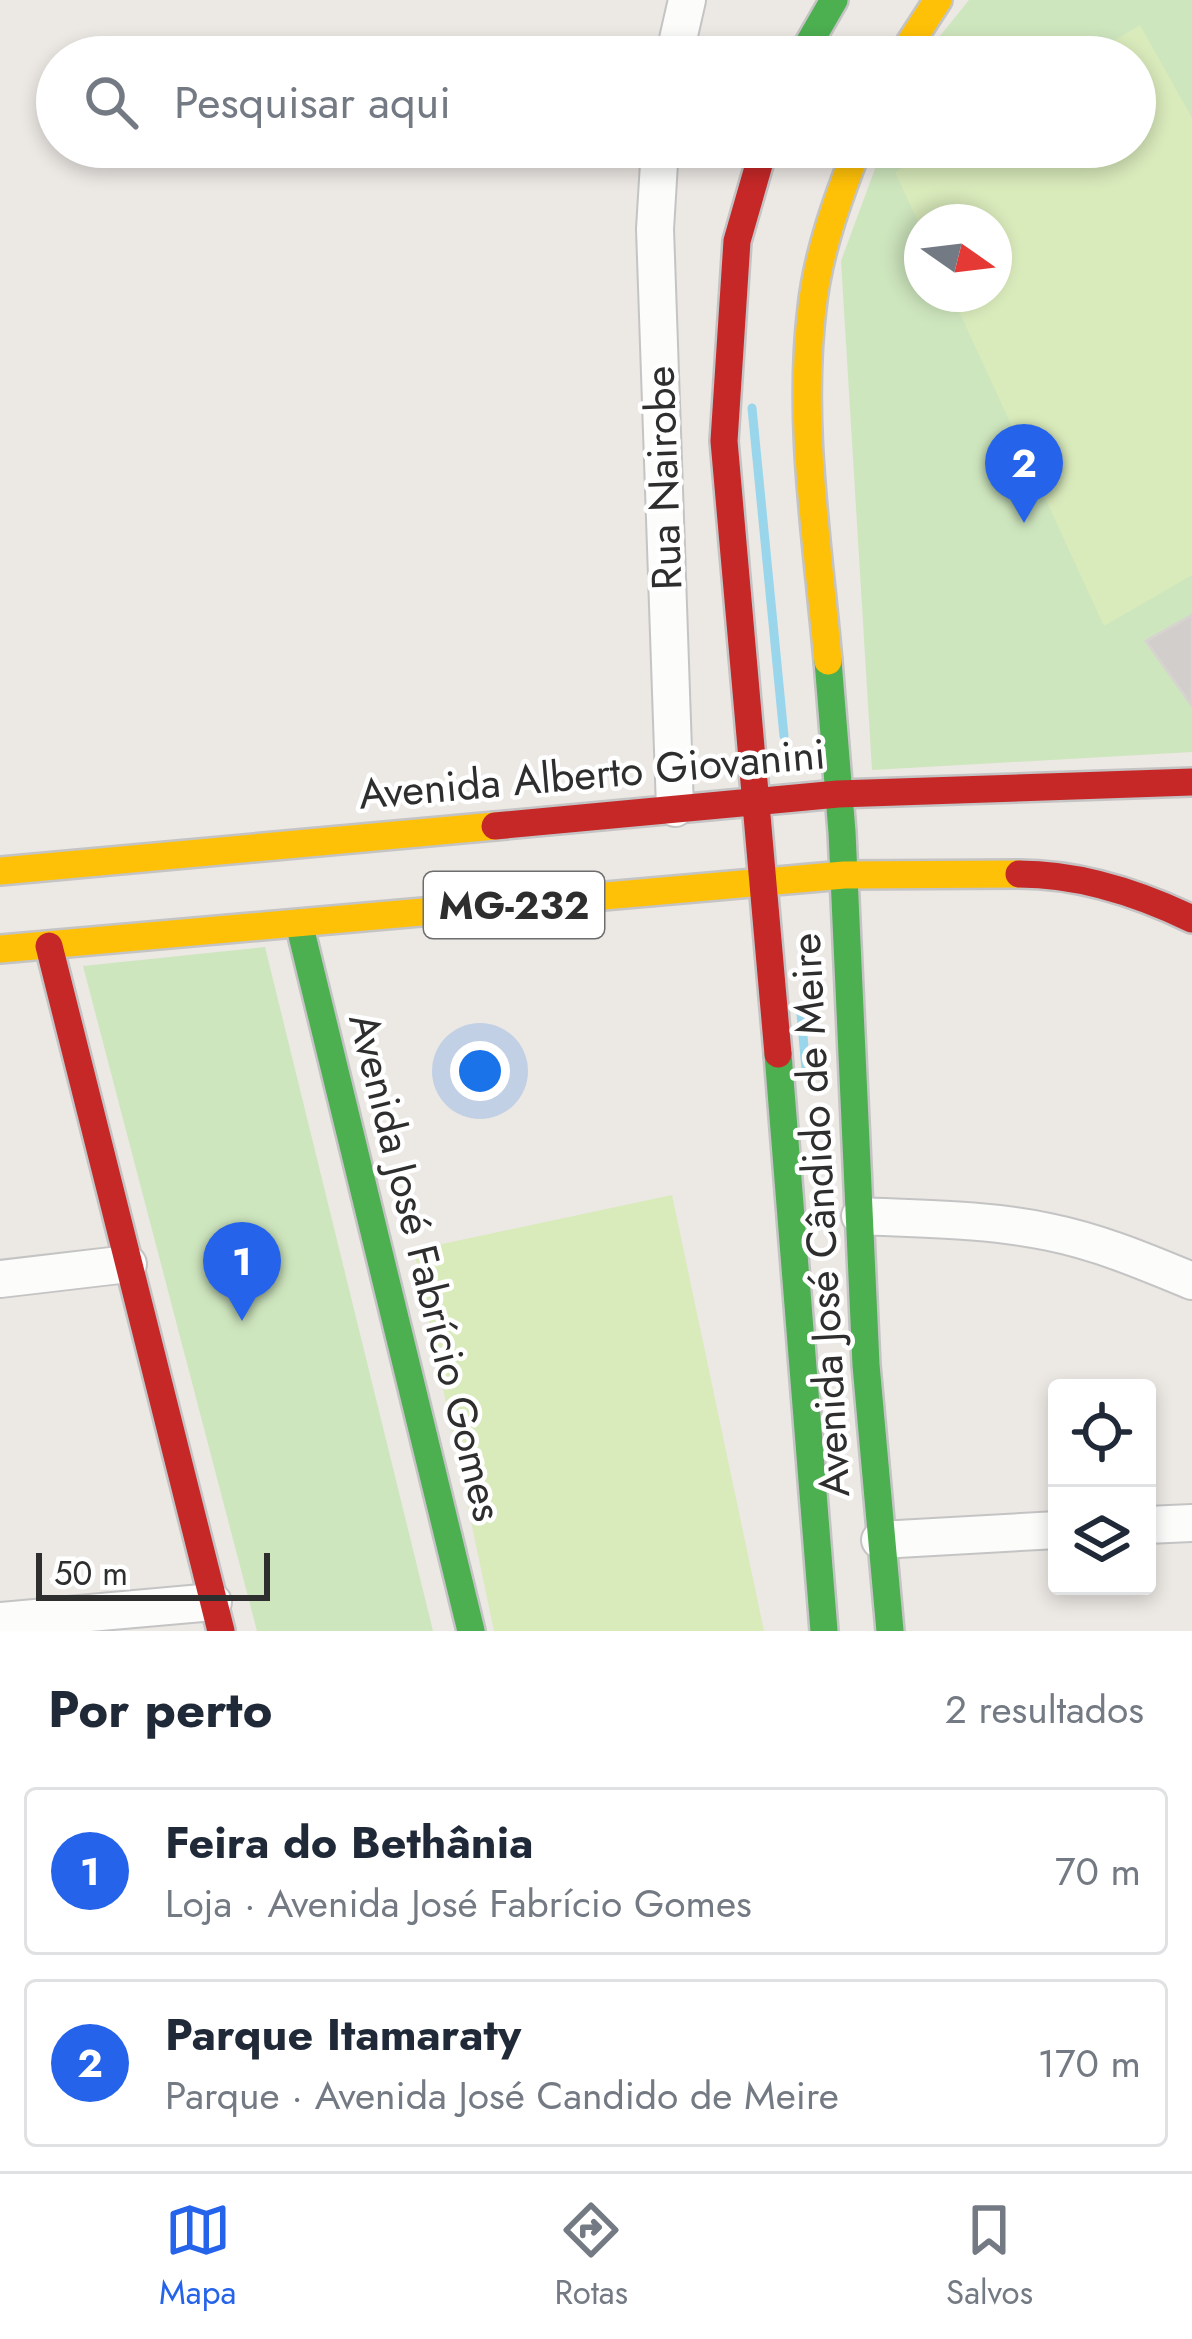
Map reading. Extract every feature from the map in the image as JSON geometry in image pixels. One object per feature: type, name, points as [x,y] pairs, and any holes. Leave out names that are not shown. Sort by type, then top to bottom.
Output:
[{"type":"street","points":[[679,36],[687,0]]},
{"type":"street","points":[[813,36],[834,0]]},
{"type":"street","points":[[915,36],[938,0]]},
{"type":"street","name":"Rua Nairobe","points":[[659,168],[655,229],[676,808]]},
{"type":"street","name":"Avenida José Cândido de Meire","points":[[758,168],[737,242],[724,442],[758,801],[824,1631]]},
{"type":"street","name":"Avenida José Cândido de Meire","points":[[850,168],[834,208],[812,306],[807,416],[844,875],[866,1365],[890,1631]]},
{"type":"street","name":"Avenida Alberto Giovanini","points":[[0,871],[838,794],[1192,782]]},
{"type":"street","name":"MG-232","points":[[0,949],[844,875],[1028,874],[1081,879],[1157,902],[1192,919]]},
{"type":"street","name":"Avenida José Fabrício Gomes","points":[[299,923],[471,1631]]},
{"type":"street","points":[[0,1621],[217,1617],[49,946]]},
{"type":"street","points":[[860,1216],[976,1222],[1049,1232],[1129,1255],[1192,1281]]},
{"type":"street","points":[[0,1279],[128,1264]]},
{"type":"street","points":[[1156,1525],[1192,1523]]},
{"type":"street","points":[[880,1540],[1048,1531]]},
{"type":"green space","points":[[969,0],[1192,0],[1192,752],[872,770],[841,261],[875,168],[1156,168],[1156,36],[940,36]]},
{"type":"green space","points":[[1140,25],[1146,36],[1122,36]]},
{"type":"green space","points":[[1156,54],[1192,118],[1192,575],[1104,626],[959,312],[1012,312],[1012,204],[910,204],[895,172],[902,168],[1156,168]]},
{"type":"green space","points":[[265,947],[433,1631],[257,1631],[83,966]]},
{"type":"green space","points":[[672,1195],[764,1631],[494,1631],[414,1250]]},
{"type":"building","points":[[1192,615],[1192,706],[1146,641]]},
{"type":"waterway","points":[[752,408],[784,736]]},
{"type":"waterway","points":[[801,1014],[806,1069]]},
{"type":"traffic: fast","points":[[813,36],[834,0]]},
{"type":"traffic: fast","points":[[828,661],[842,832],[866,1365],[890,1631]]},
{"type":"traffic: fast","points":[[299,923],[471,1631]]},
{"type":"traffic: fast","points":[[778,1054],[824,1631]]},
{"type":"traffic: slow","points":[[915,36],[938,0]]},
{"type":"traffic: slow","points":[[828,661],[811,485],[808,352],[819,266],[850,168]]},
{"type":"traffic: slow","points":[[0,871],[495,826]]},
{"type":"traffic: slow","points":[[0,949],[844,875],[1019,874]]},
{"type":"traffic: jam","points":[[758,168],[737,241],[724,441],[778,1054]]},
{"type":"traffic: jam","points":[[495,826],[838,794],[1192,782]]},
{"type":"traffic: jam","points":[[1019,874],[1108,887],[1192,919]]},
{"type":"traffic: jam","points":[[49,946],[221,1631]]},
{"type":"place","name":"Parque Itamaraty","points":[[1024,523]]},
{"type":"place","name":"Feira do Bethânia","points":[[242,1321]]}]
